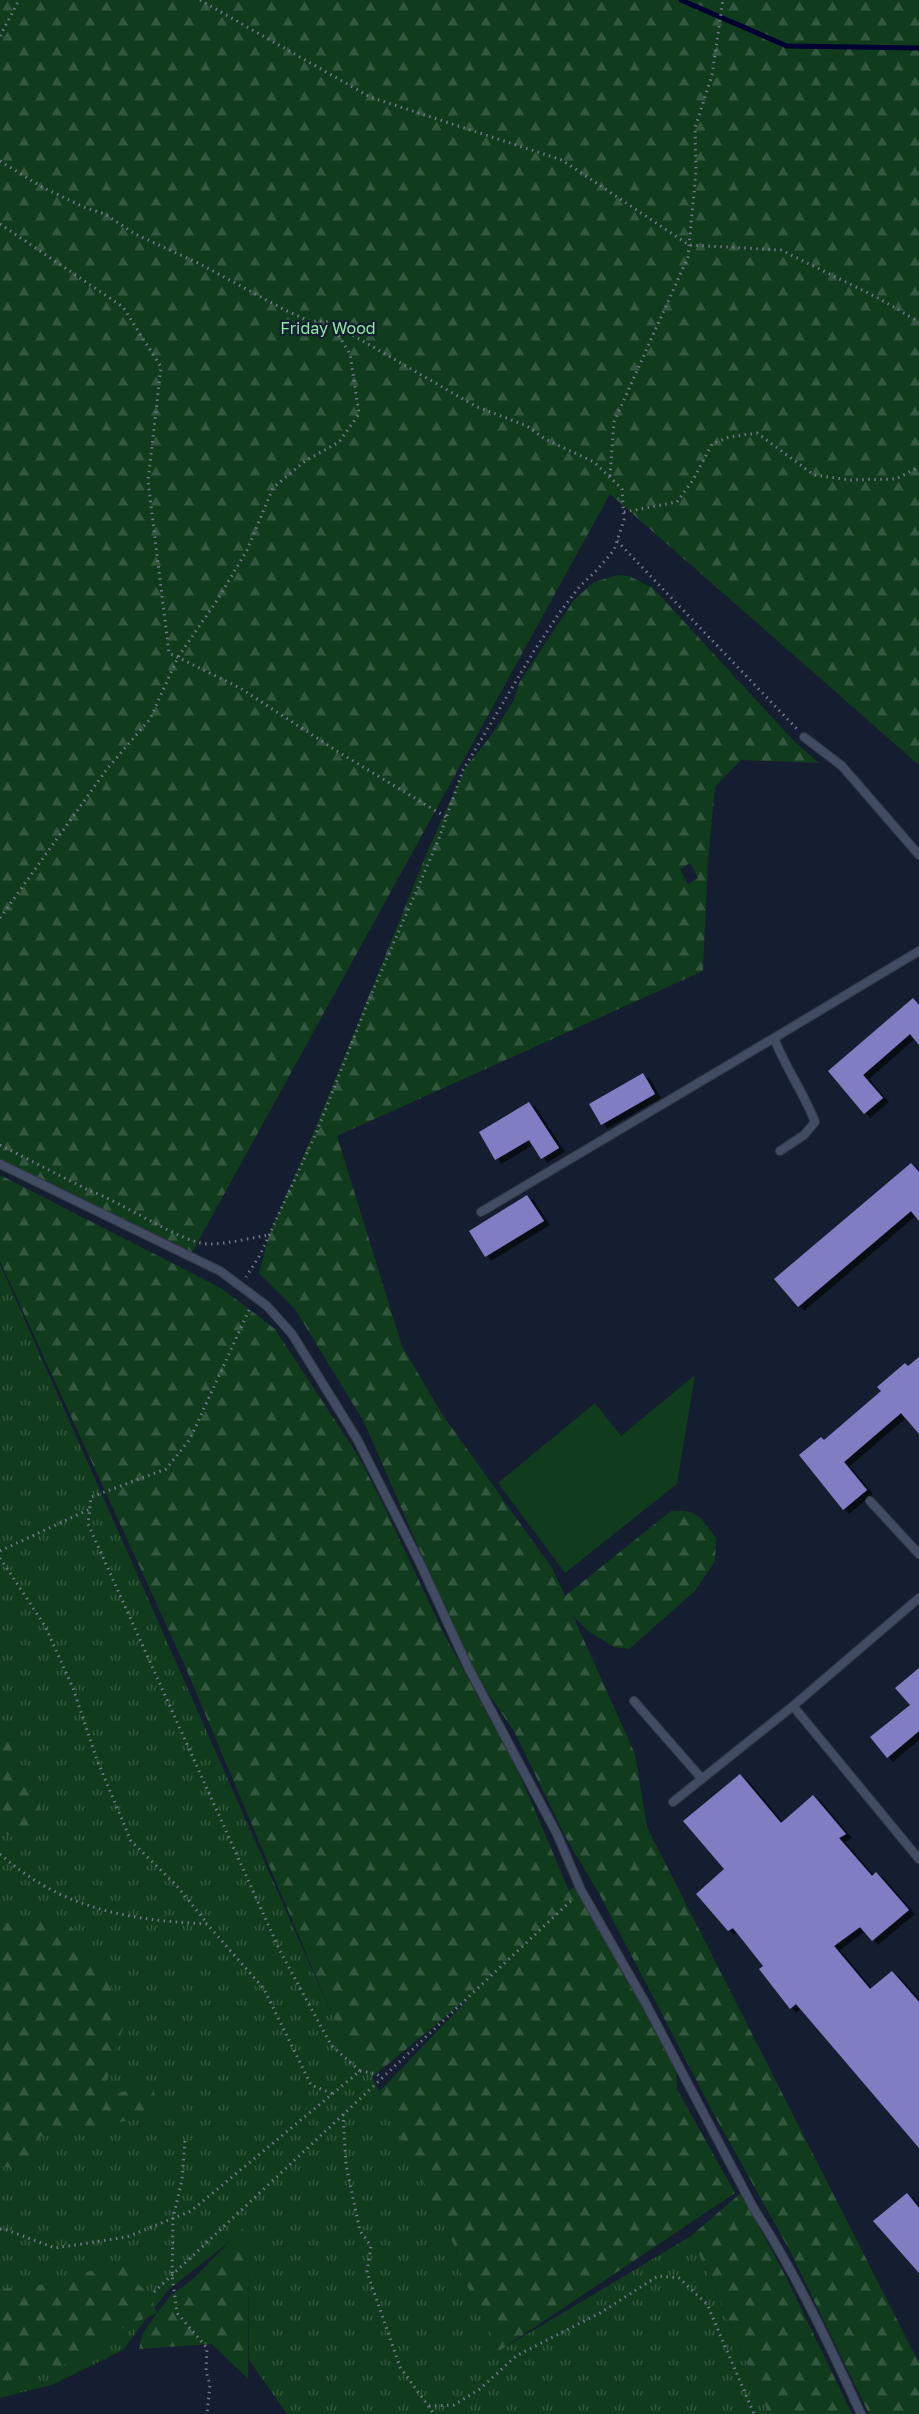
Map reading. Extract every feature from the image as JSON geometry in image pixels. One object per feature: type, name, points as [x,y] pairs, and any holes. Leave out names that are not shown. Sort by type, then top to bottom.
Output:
[{"type":"lane","points":[[804,737],[842,766],[919,855]]},
{"type":"lane","points":[[481,1212],[919,951]]},
{"type":"lane","points":[[774,1038],[781,1057],[807,1100],[815,1122],[804,1135],[780,1151]]},
{"type":"lane","points":[[0,1164],[220,1271],[267,1306],[292,1334],[357,1439],[418,1559],[468,1667],[556,1834],[581,1890],[646,2004],[754,2209],[773,2238],[812,2311],[861,2414]]},
{"type":"lane","points":[[870,1501],[919,1554]]},
{"type":"lane","points":[[673,1802],[793,1706],[919,1598]]},
{"type":"lane","points":[[634,1701],[702,1779]]},
{"type":"lane","points":[[793,1706],[918,1856]]},
{"type":"path","points":[[0,36],[18,0]]},
{"type":"path","points":[[200,0],[370,97],[562,160],[689,245],[781,250],[880,299],[919,322]]},
{"type":"path","points":[[610,478],[614,422],[688,257],[696,171],[696,128],[712,75],[723,0]]},
{"type":"path","points":[[0,160],[42,187],[86,208],[105,214],[135,234],[200,264],[285,310],[309,321],[330,322],[475,406],[527,426],[545,439],[594,462],[622,489],[624,520],[614,550],[580,586],[534,651],[463,770],[438,841],[368,1002],[317,1131],[260,1255],[240,1285]]},
{"type":"path","points":[[0,225],[123,307],[161,366],[148,481],[169,653],[240,688],[340,753],[446,817]]},
{"type":"path","points":[[0,918],[107,769],[150,719],[178,657],[218,599],[247,550],[273,488],[305,461],[339,442],[359,414],[350,354],[330,322]]},
{"type":"path","points":[[624,512],[677,502],[693,480],[712,444],[729,437],[757,433],[814,475],[850,480],[896,479],[919,468]]},
{"type":"path","points":[[616,542],[804,737]]},
{"type":"path","points":[[0,1145],[174,1232],[207,1244],[269,1235]]},
{"type":"path","points":[[169,1245],[174,1232]]},
{"type":"path","points":[[251,1307],[190,1439],[166,1469],[91,1497],[88,1524],[280,1951],[331,2045],[360,2072],[377,2074],[381,2078]]},
{"type":"path","points":[[0,1551],[90,1509]]},
{"type":"path","points":[[0,1558],[45,1626],[73,1688],[97,1760],[131,1840],[176,1885],[264,1989],[310,2085],[333,2094]]},
{"type":"path","points":[[0,1854],[20,1872],[72,1901],[143,1919],[207,1924]]},
{"type":"path","points":[[154,2292],[581,1890]]},
{"type":"path","points":[[0,2229],[55,2248],[127,2237],[191,2211],[360,2072]]},
{"type":"path","points":[[343,2114],[346,2165],[360,2231],[371,2246],[367,2271],[400,2367],[434,2414]]},
{"type":"path","points":[[185,2141],[182,2180],[173,2218],[172,2275],[177,2313],[207,2348],[206,2371],[210,2385],[207,2414]]},
{"type":"path","points":[[429,2406],[453,2405],[480,2390],[516,2356],[600,2313],[658,2276],[679,2278],[707,2304],[754,2414]]},
{"type":"green space","name":"Friday Wood","points":[[0,0],[919,0],[919,765],[610,494],[190,1256],[0,1164]]},
{"type":"green space","points":[[618,575],[629,576],[653,588],[794,741],[819,763],[741,760],[715,787],[708,861],[703,971],[337,1136],[402,1346],[442,1414],[552,1568],[565,1596],[671,1511],[688,1511],[698,1516],[716,1538],[715,1561],[695,1591],[629,1649],[614,1647],[588,1631],[573,1616],[635,1754],[647,1827],[919,2363],[919,2414],[869,2414],[790,2251],[716,2118],[601,1897],[565,1836],[515,1733],[470,1666],[364,1422],[295,1309],[259,1273],[270,1232],[313,1134],[428,850],[465,768],[490,737],[514,700],[519,683],[574,600],[594,582]],"holes":[[[690,863],[698,878],[688,884],[680,869]]]},
{"type":"green space","points":[[0,1175],[221,1288],[275,1329],[357,1454],[443,1632],[519,1773],[569,1891],[574,1887],[676,2065],[677,2089],[735,2193],[499,2351],[461,2273],[456,2249],[378,2093],[471,1996],[372,2077],[333,2017],[185,1666],[0,1261]]},
{"type":"green space","points":[[0,1264],[333,2017],[372,2077],[456,2249],[461,2273],[499,2351],[691,2236],[769,2414],[287,2414],[249,2360],[248,2235],[233,2239],[168,2290],[123,2350],[54,2384],[0,2398]]},
{"type":"green space","points":[[695,1375],[677,1484],[565,1573],[498,1483],[595,1403],[621,1436]]},
{"type":"green space","points":[[0,1722],[14,1748],[14,1779],[40,1800],[37,1845],[0,1832]]},
{"type":"green space","points":[[30,1919],[69,1923],[108,1980],[125,2022],[103,2097],[152,2084],[160,2115],[41,2136],[22,2170],[0,2166],[0,1924]]},
{"type":"green space","points":[[741,2193],[786,2277],[852,2414],[769,2414],[691,2236]]},
{"type":"green space","points":[[243,2228],[249,2231],[248,2379],[212,2344],[139,2349],[142,2335],[171,2295],[191,2281]]},
{"type":"green space","points":[[123,2262],[137,2262],[152,2268],[138,2284],[149,2294],[157,2313],[119,2330],[97,2351],[87,2357],[52,2369],[0,2382],[0,2289],[39,2285]]},
{"type":"building","points":[[913,998],[919,1005],[919,1045],[910,1034],[863,1075],[883,1098],[864,1114],[828,1071]]},
{"type":"building","points":[[643,1073],[655,1094],[601,1125],[589,1104]]},
{"type":"building","points":[[529,1102],[559,1148],[541,1159],[529,1140],[495,1160],[479,1132]]},
{"type":"building","points":[[911,1163],[919,1172],[919,1221],[911,1211],[798,1307],[774,1279]]},
{"type":"building","points":[[527,1195],[544,1221],[485,1257],[469,1231]]},
{"type":"building","points":[[919,1357],[919,1434],[901,1413],[844,1462],[867,1490],[843,1510],[799,1455],[821,1437],[824,1440],[881,1391],[877,1387],[905,1363],[908,1366]]},
{"type":"building","points":[[919,1668],[919,1731],[887,1758],[870,1737],[910,1705],[895,1688]]},
{"type":"building","points":[[740,1774],[781,1823],[813,1795],[846,1834],[839,1838],[872,1876],[876,1872],[909,1910],[872,1941],[860,1927],[834,1946],[870,1989],[892,1971],[919,2002],[919,2148],[796,2004],[790,2009],[759,1969],[763,1966],[733,1928],[728,1931],[696,1894],[724,1869],[683,1821]]},
{"type":"building","points":[[907,2193],[919,2208],[919,2273],[873,2221]]},
{"type":"waterway","points":[[681,0],[787,46],[919,48]]}]
